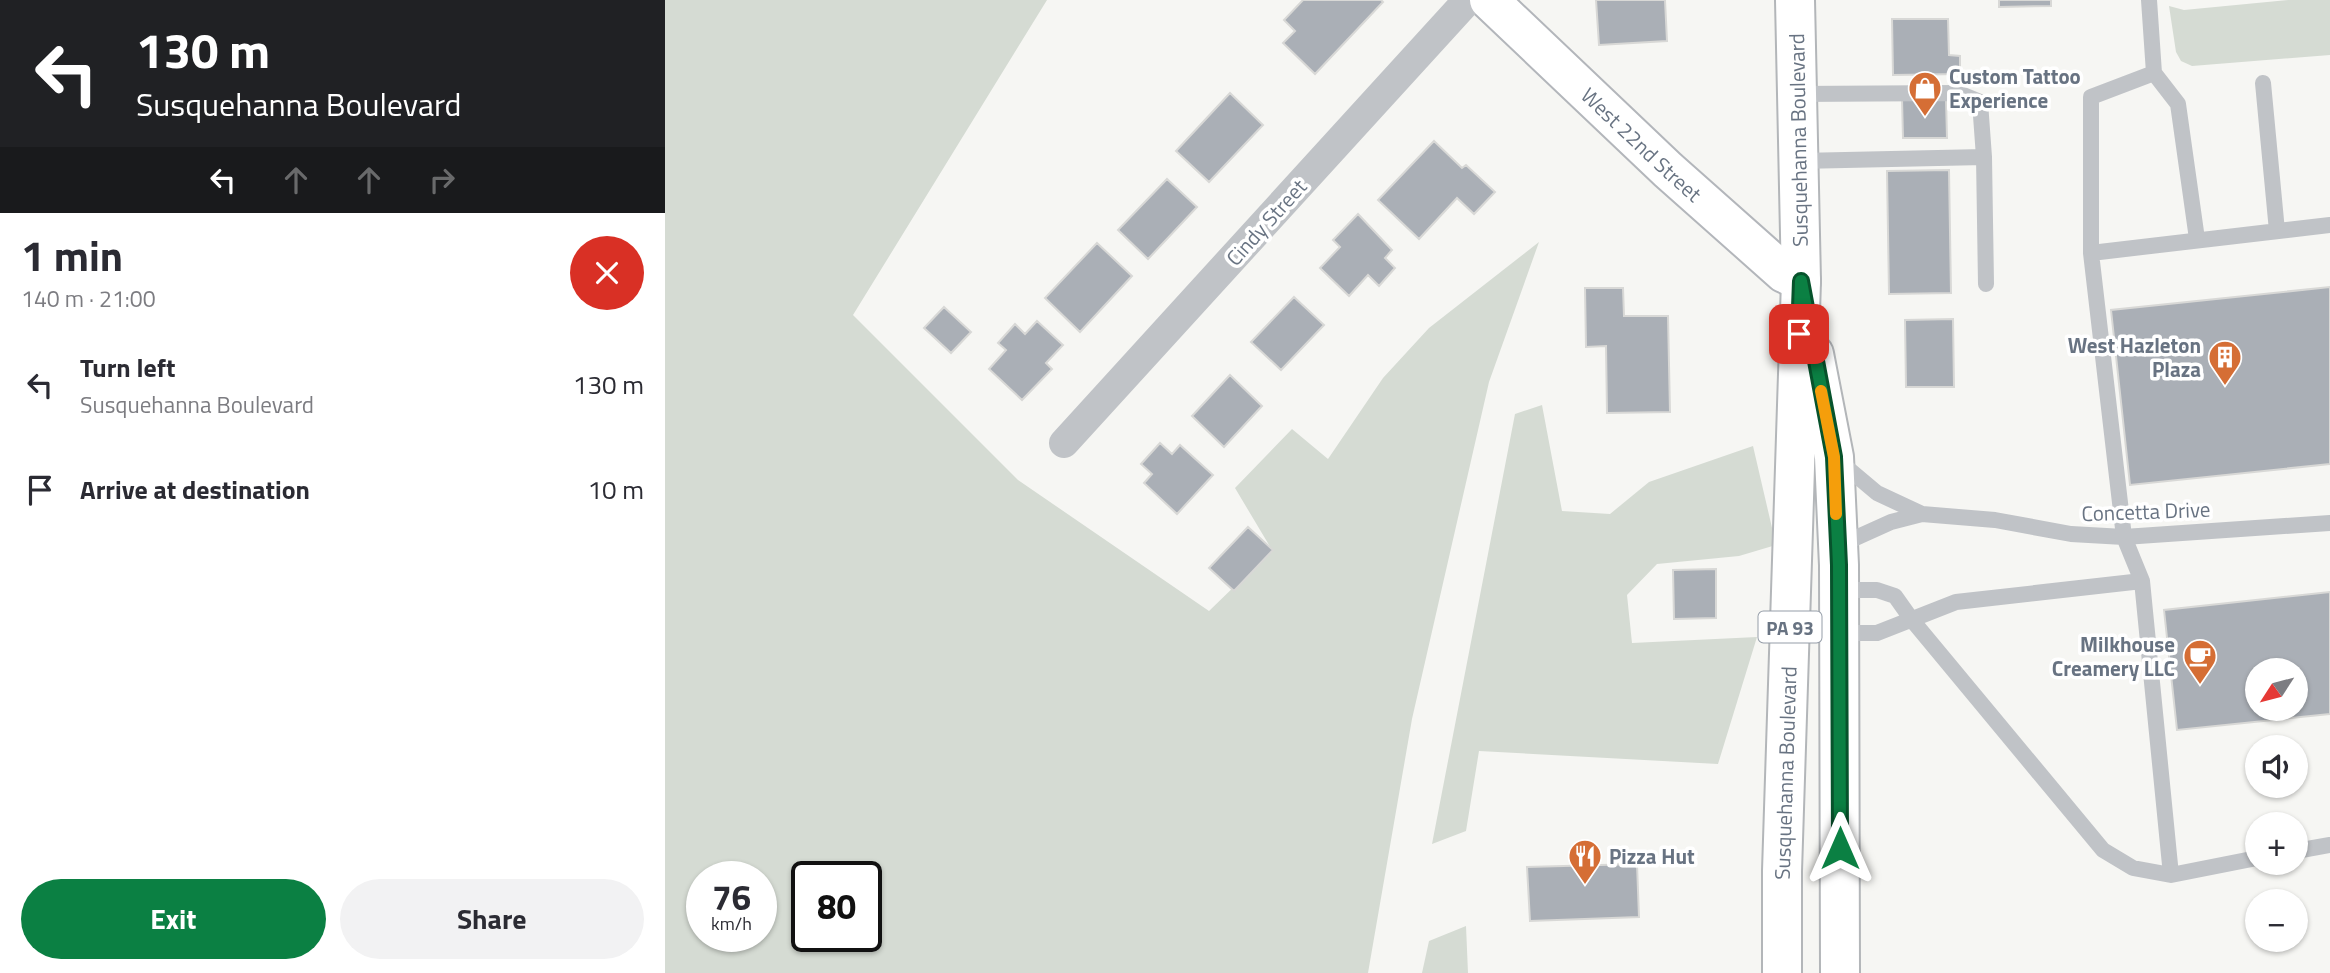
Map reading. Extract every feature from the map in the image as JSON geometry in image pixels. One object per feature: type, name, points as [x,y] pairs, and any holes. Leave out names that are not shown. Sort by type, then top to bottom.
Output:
[{"type":"main road","name":"West 22nd Street","points":[[1489,0],[1678,179],[1784,273],[1801,281]]},
{"type":"main road","name":"Susquehanna Boulevard","points":[[1782,973],[1783,857],[1801,281],[1795,0]]},
{"type":"main road","name":"Susquehanna Boulevard","points":[[1801,281],[1834,457],[1839,590],[1840,973]]},
{"type":"street","name":"Cindy Street","points":[[1064,443],[1468,0]]},
{"type":"lane","points":[[2149,0],[2154,74],[2178,104],[2197,239]]},
{"type":"lane","points":[[2154,74],[2091,97],[2091,253],[2124,537],[2142,581],[2171,875]]},
{"type":"lane","points":[[2263,83],[2277,231]]},
{"type":"lane","points":[[1797,94],[1958,93],[1980,102],[1985,157],[1986,284]]},
{"type":"lane","points":[[1799,161],[1985,157]]},
{"type":"lane","points":[[2091,253],[2330,225]]},
{"type":"lane","name":"Concetta Drive","points":[[1834,457],[1877,493],[1922,514]]},
{"type":"lane","name":"Concetta Drive","points":[[1838,547],[1891,522],[1922,514],[1994,520],[2071,534],[2124,537],[2330,523]]},
{"type":"lane","points":[[1839,633],[1877,633],[1956,602],[2142,581]]},
{"type":"lane","points":[[1839,590],[1877,590],[1895,596],[1912,621],[2103,850],[2133,868],[2171,875],[2245,860]]},
{"type":"lane","points":[[2308,849],[2330,845]]},
{"type":"shaded area","points":[[665,0],[1047,0],[853,315],[1018,480],[1209,611],[1272,550],[1235,488],[1292,429],[1328,459],[1383,378],[1429,328],[1539,242],[1489,382],[1412,719],[1368,973],[665,973]]},
{"type":"shaded area","points":[[2288,0],[2330,0],[2330,55],[2192,66],[2181,61],[2176,52],[2169,6],[2184,10]]},
{"type":"shaded area","points":[[1542,405],[1562,511],[1610,514],[1649,482],[1753,446],[1776,545],[1739,556],[1657,564],[1627,595],[1632,643],[1757,637],[1718,764],[1479,751],[1466,831],[1432,844],[1515,414]]},
{"type":"shaded area","points":[[1466,926],[1468,973],[1422,973],[1429,941]]},
{"type":"building","points":[[1303,0],[1383,2],[1315,74],[1283,43],[1295,31],[1284,20]]},
{"type":"building","points":[[1596,0],[1665,0],[1667,41],[1599,45]]},
{"type":"building","points":[[1999,0],[2051,0],[2051,6],[1999,7]]},
{"type":"building","points":[[1892,19],[1948,19],[1949,55],[1960,56],[1960,74],[1893,75]]},
{"type":"building","points":[[1230,93],[1263,125],[1209,182],[1176,151]]},
{"type":"building","name":"Custom Tattoo Experience","points":[[1946,98],[1947,138],[1903,138],[1902,99]]},
{"type":"building","points":[[1434,141],[1462,168],[1466,165],[1495,192],[1474,214],[1457,198],[1419,239],[1378,200]]},
{"type":"building","points":[[1949,170],[1951,293],[1889,294],[1887,171]]},
{"type":"building","points":[[1167,179],[1197,207],[1148,259],[1118,230]]},
{"type":"building","points":[[1358,214],[1392,250],[1385,258],[1395,268],[1379,286],[1368,275],[1349,296],[1320,268],[1340,247],[1333,240]]},
{"type":"building","points":[[1097,243],[1132,276],[1080,332],[1045,298]]},
{"type":"building","name":"West Hazleton Plaza","points":[[2330,287],[2330,464],[2130,485],[2111,310]]},
{"type":"building","points":[[1585,288],[1623,288],[1624,316],[1668,316],[1670,412],[1607,413],[1606,346],[1586,347]]},
{"type":"building","points":[[1294,297],[1324,325],[1281,370],[1251,342]]},
{"type":"building","points":[[944,307],[971,332],[951,353],[924,328]]},
{"type":"building","points":[[1953,319],[1954,387],[1906,387],[1905,320]]},
{"type":"building","points":[[1037,321],[1063,345],[1046,363],[1052,369],[1022,400],[989,369],[1006,350],[998,343],[1015,324],[1025,334]]},
{"type":"building","points":[[1230,375],[1262,406],[1224,447],[1192,416]]},
{"type":"building","points":[[1160,443],[1172,454],[1180,445],[1213,475],[1177,514],[1144,483],[1152,474],[1141,464]]},
{"type":"building","points":[[1248,527],[1273,550],[1234,591],[1209,568]]},
{"type":"building","points":[[1716,569],[1716,618],[1674,619],[1673,570]]},
{"type":"building","points":[[2330,592],[2330,714],[2308,716],[2308,658],[2245,658],[2245,721],[2263,721],[2177,730],[2164,610]]},
{"type":"building","points":[[1637,864],[1639,917],[1530,921],[1527,867]]},
{"type":"slow traffic","points":[[1821,391],[1834,457],[1836,514]]},
{"type":"place","name":"Custom Tattoo Experience","points":[[1925,118]]},
{"type":"place","name":"West Hazleton Plaza","points":[[2225,387]]},
{"type":"place","name":"Milkhouse Creamery LLC","points":[[2200,686]]},
{"type":"place","name":"Pizza Hut","points":[[1585,886]]},
{"type":"route","points":[[1799,334],[1801,281],[1834,457],[1839,565],[1840,848]]}]
